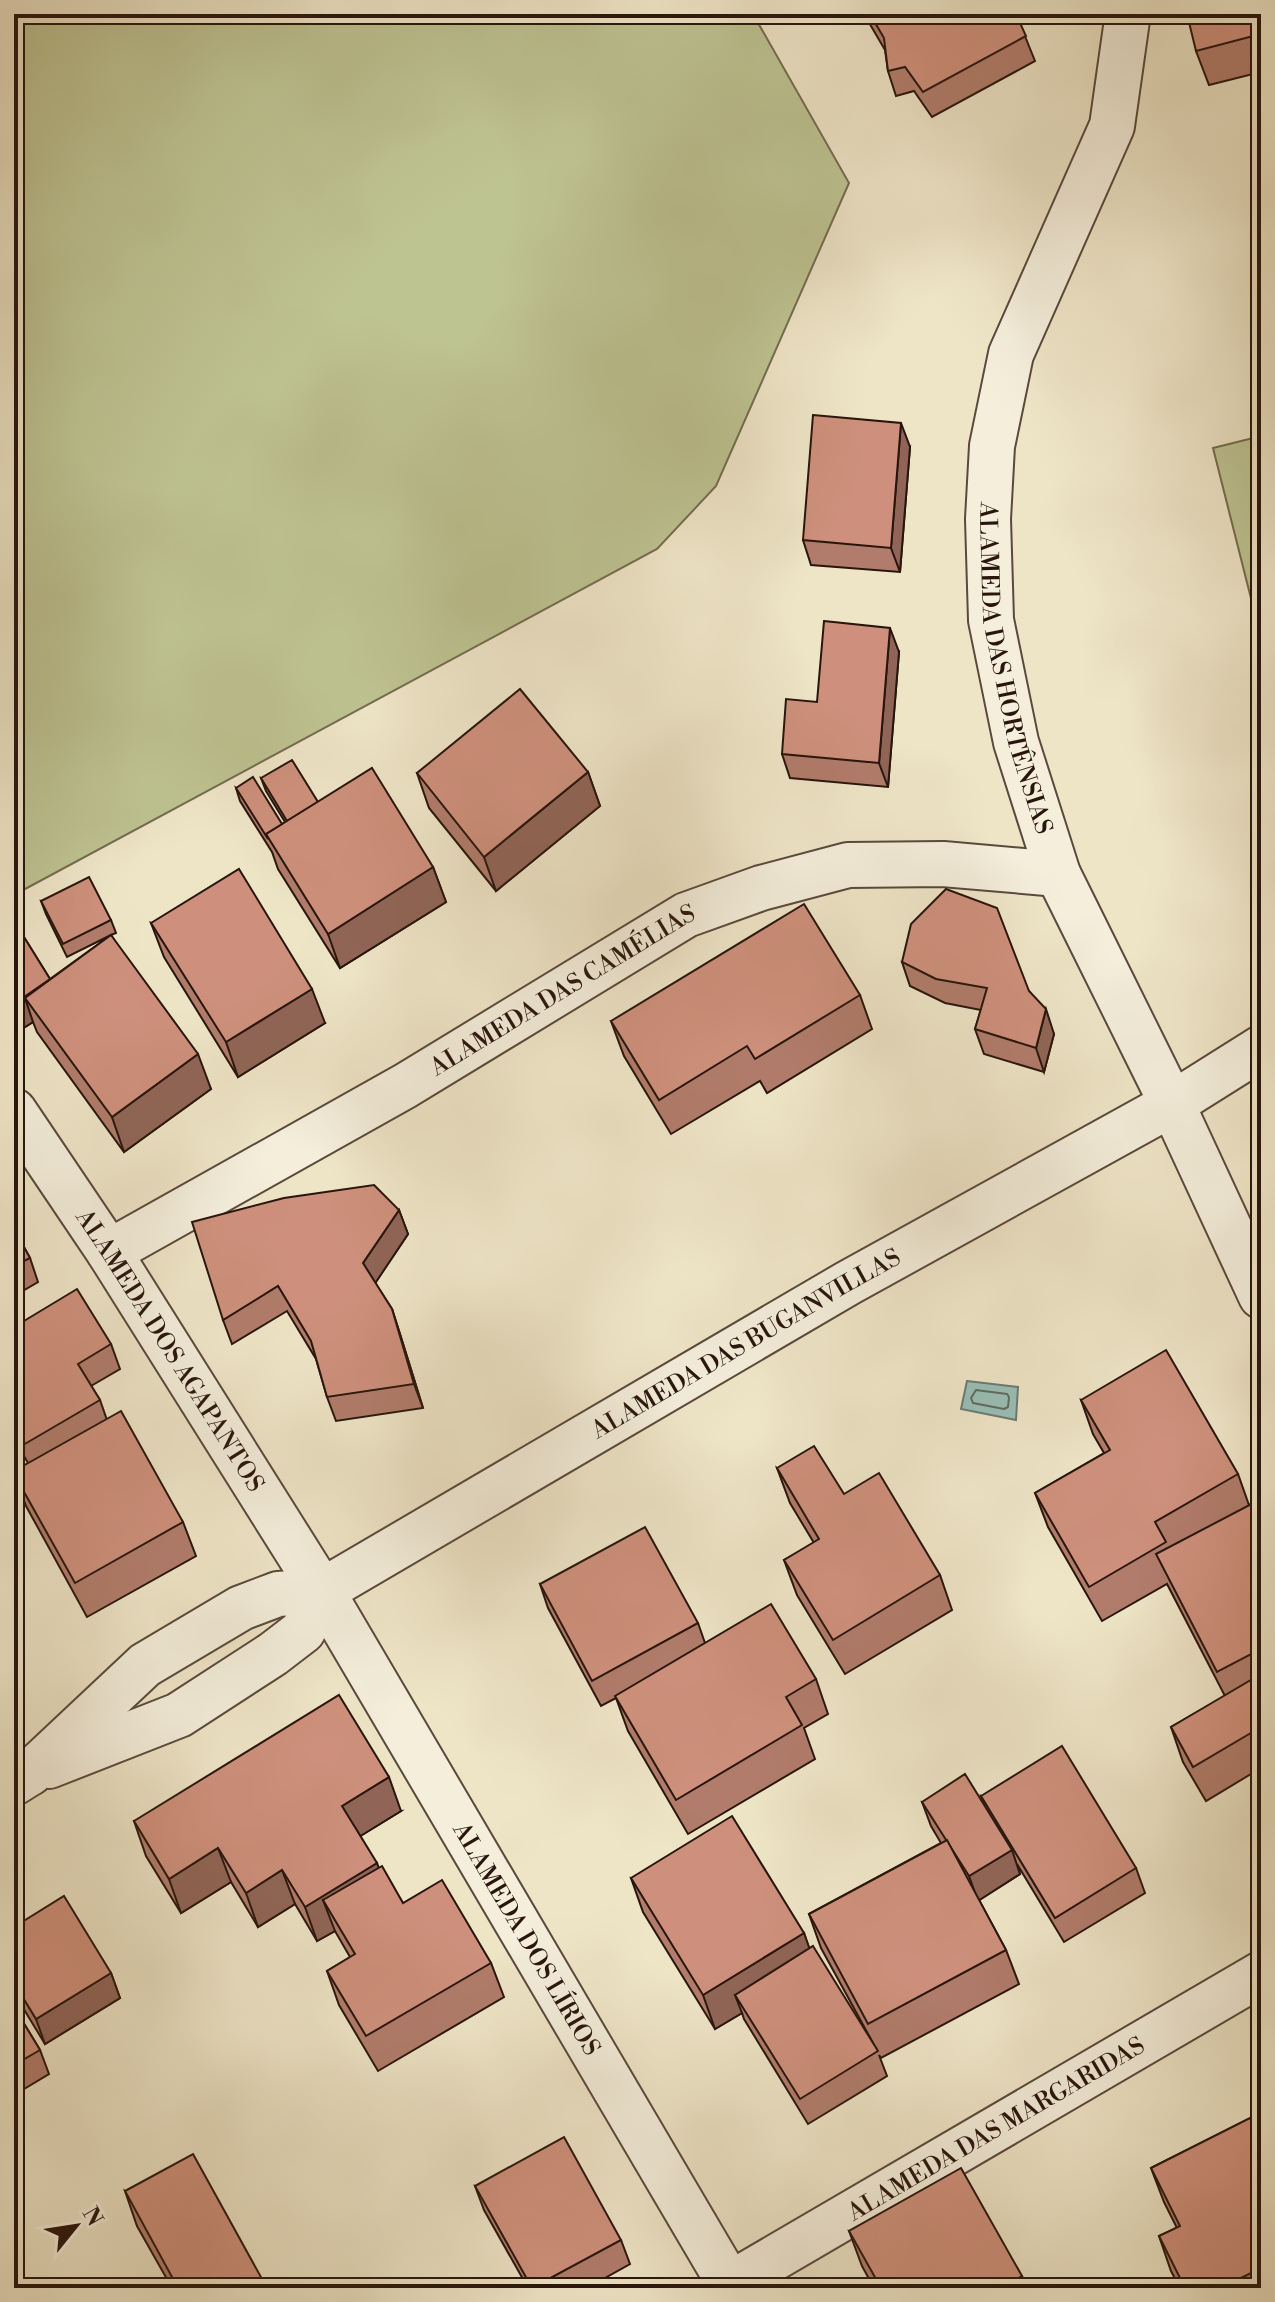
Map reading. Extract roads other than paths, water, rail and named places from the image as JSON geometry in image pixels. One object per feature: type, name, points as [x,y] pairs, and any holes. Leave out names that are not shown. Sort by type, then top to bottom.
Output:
[{"type":"street","name":"ALAMEDA DAS HORTÊNSIAS","points":[[1125,14],[1127,20],[1112,126],[1011,354],[992,446],[988,519],[991,620],[1016,742],[1058,874],[1172,1104],[1261,1296]]},
{"type":"street","name":"ALAMEDA DAS CAMÉLIAS","points":[[109,1252],[405,1086],[686,915],[761,888],[848,865],[943,864],[1058,874]]},
{"type":"street","name":"ALAMEDA DAS BUGANVILLAS","points":[[22,1778],[145,1665],[241,1608],[278,1594],[322,1591],[848,1283],[1172,1104],[1261,1048]]},
{"type":"street","name":"ALAMEDA DOS AGAPANTOS","points":[[14,1111],[109,1252],[322,1591]]},
{"type":"street","name":"ALAMEDA DAS BUGANVILLAS","points":[[22,1778],[179,1715],[303,1631],[322,1591]]},
{"type":"street","name":"ALAMEDA DOS LÍRIOS","points":[[322,1591],[731,2286]]},
{"type":"street","name":"ALAMEDA DAS MARGARIDAS","points":[[731,2286],[1261,1974]]},
{"type":"water","points":[[967,1381],[1018,1387],[1016,1420],[961,1409]]}]
